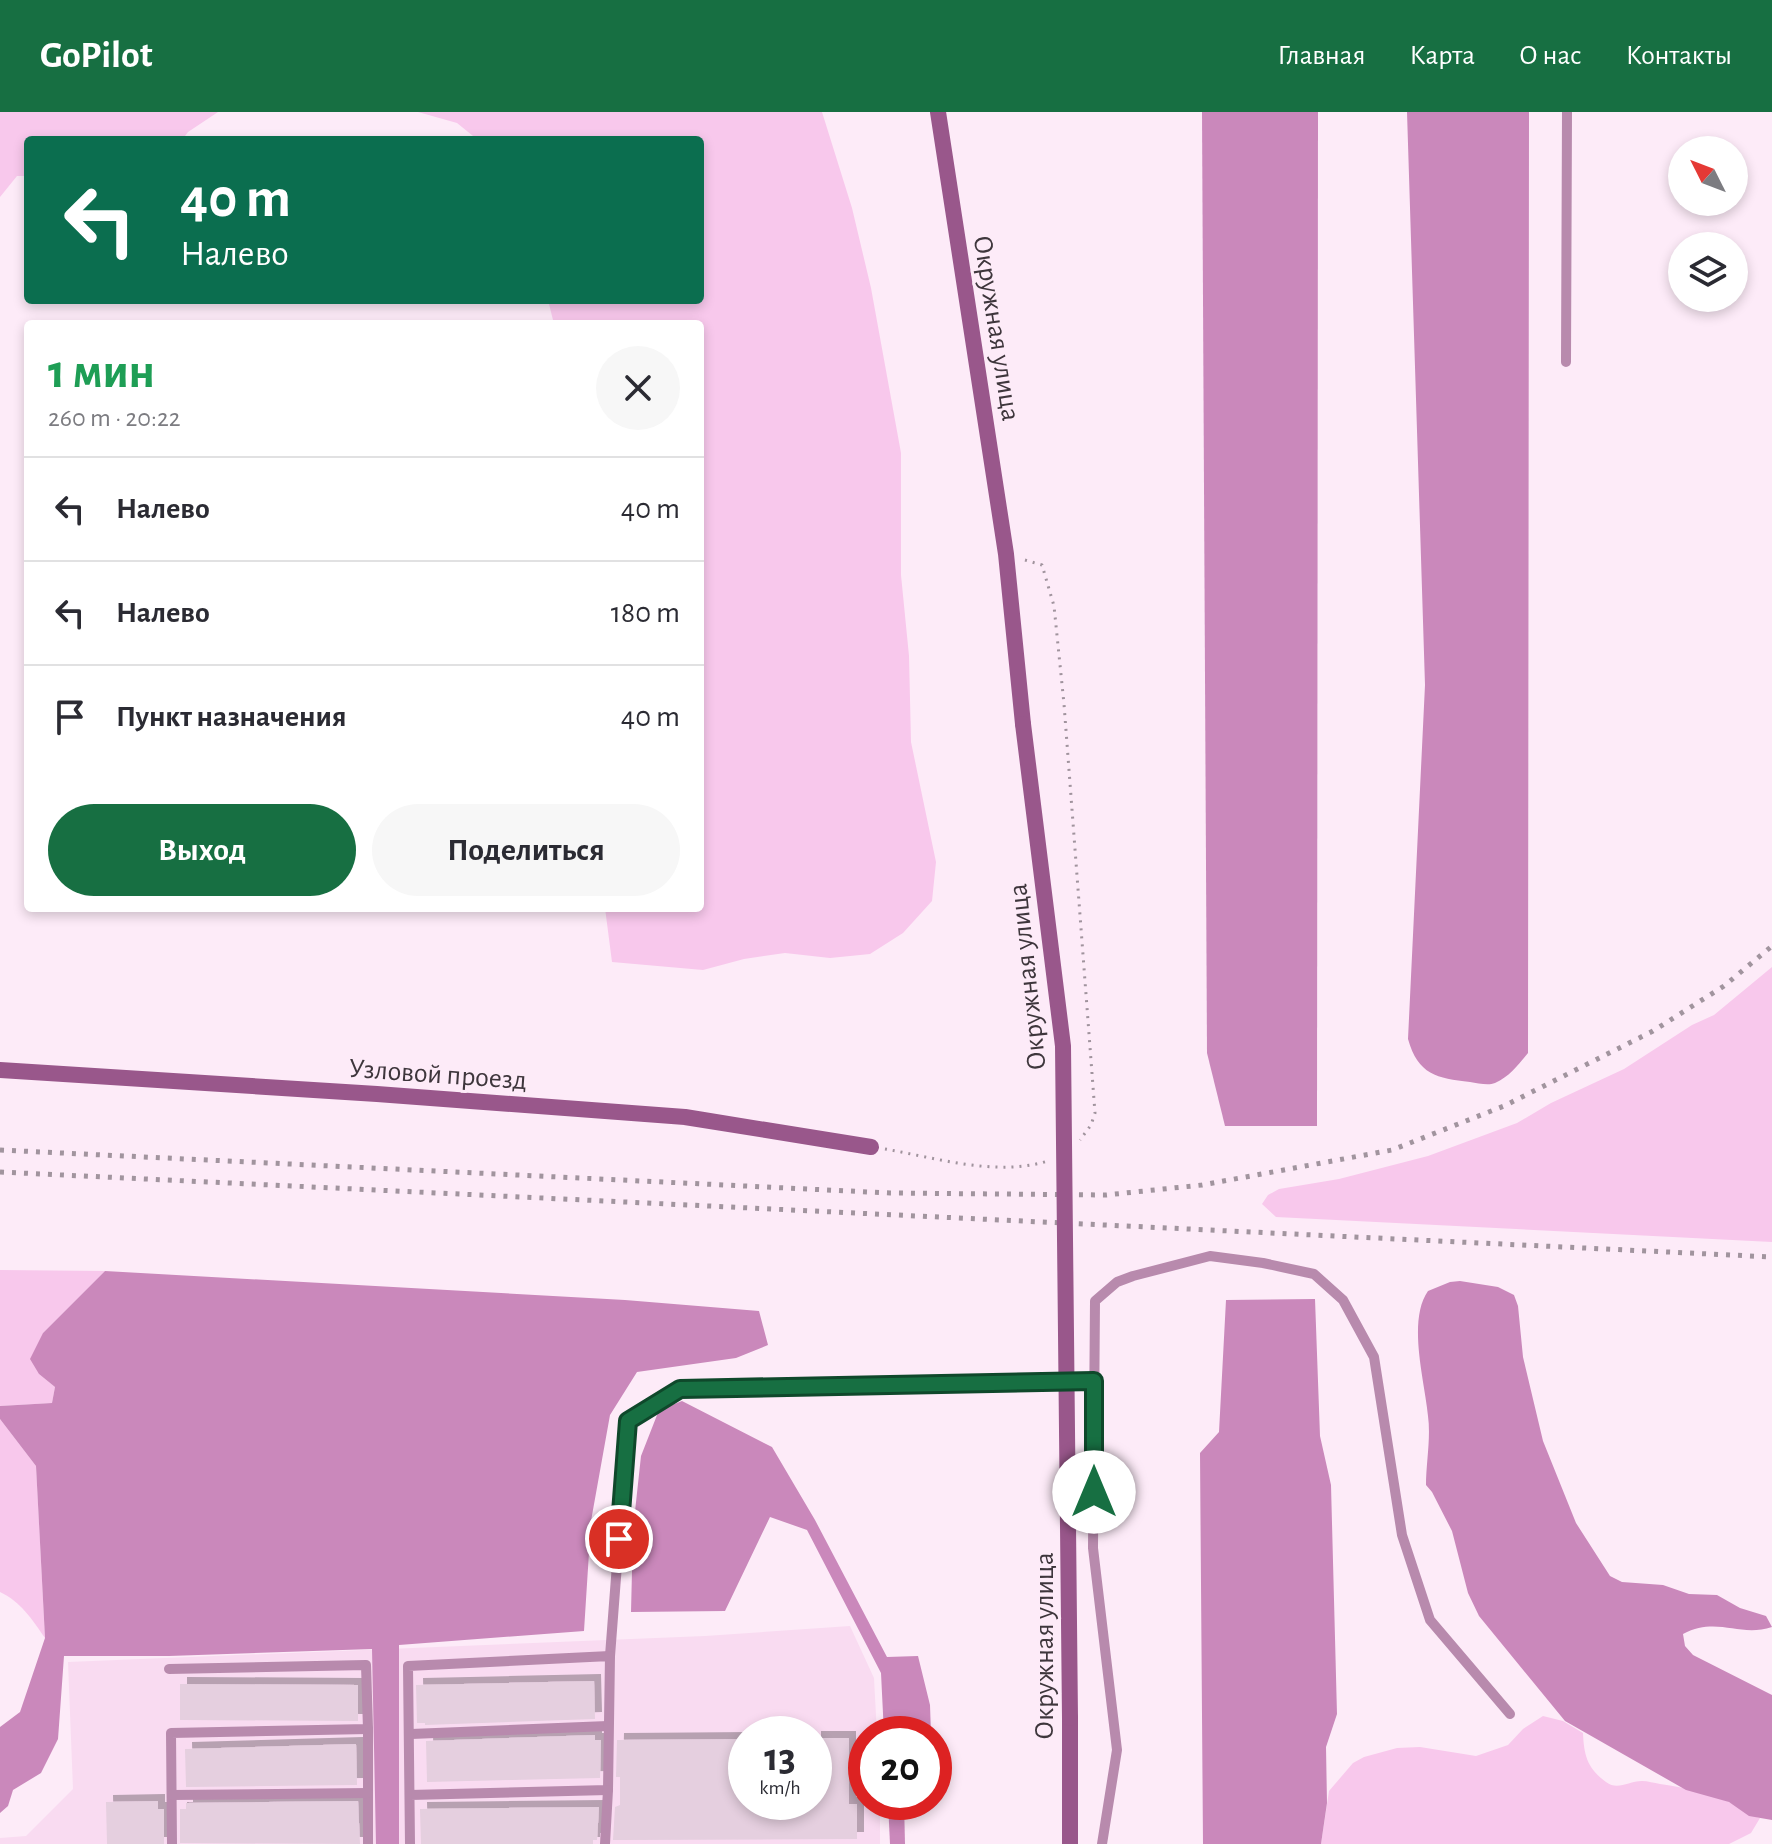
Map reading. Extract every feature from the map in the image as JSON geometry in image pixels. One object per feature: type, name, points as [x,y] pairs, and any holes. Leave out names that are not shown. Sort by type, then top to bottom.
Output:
[{"type":"main road","name":"Окружная улица","points":[[938,112],[1006,554],[1023,724],[1063,1046],[1070,1844]]},
{"type":"main road","name":"Узловой проезд","points":[[0,1070],[685,1117],[871,1147]]},
{"type":"lane","points":[[1566,362],[1567,112]]},
{"type":"lane","points":[[1102,1844],[1117,1750],[1093,1548],[1095,1301],[1117,1282],[1210,1256],[1314,1274],[1343,1300],[1374,1357],[1402,1535],[1430,1620],[1510,1714]]},
{"type":"lane","points":[[605,1844],[610,1656],[628,1421],[680,1389],[1094,1381]]},
{"type":"lane","points":[[410,1844],[408,1666],[610,1656]]},
{"type":"lane","points":[[169,1669],[366,1665],[368,1844]]},
{"type":"lane","points":[[411,1734],[608,1726]]},
{"type":"lane","points":[[172,1844],[171,1733],[368,1729]]},
{"type":"lane","points":[[410,1795],[608,1790]]},
{"type":"lane","points":[[172,1795],[368,1793]]},
{"type":"shaded area","points":[[0,112],[218,112],[185,136],[24,136],[24,176],[17,176],[0,197]]},
{"type":"shaded area","points":[[418,112],[822,112],[852,208],[871,288],[901,453],[901,575],[909,656],[911,742],[936,862],[932,901],[903,933],[870,954],[830,958],[785,953],[744,959],[703,970],[612,962],[606,912],[704,912],[704,320],[553,320],[549,304],[704,304],[704,136],[473,136],[457,123]]},
{"type":"shaded area","points":[[1202,112],[1318,112],[1317,1126],[1225,1126],[1207,1053]]},
{"type":"shaded area","points":[[1407,112],[1529,112],[1528,1053],[1509,1074],[1489,1084],[1448,1079],[1430,1072],[1417,1060],[1408,1039],[1425,685]]},
{"type":"shaded area","points":[[1772,967],[1772,1242],[1276,1217],[1262,1204],[1268,1195],[1279,1189],[1339,1179],[1428,1156],[1517,1123],[1551,1103],[1624,1069],[1692,1025],[1714,1015]]},
{"type":"shaded area","points":[[0,1270],[105,1271],[43,1333],[39,1374],[55,1387],[52,1403],[0,1406]]},
{"type":"shaded area","points":[[105,1271],[625,1300],[759,1311],[768,1345],[736,1358],[637,1372],[610,1415],[591,1521],[584,1631],[399,1645],[399,1844],[376,1844],[372,1649],[64,1656],[58,1739],[41,1773],[13,1790],[8,1806],[0,1813],[0,1727],[20,1712],[45,1638],[36,1466],[0,1419],[0,1406],[52,1403],[55,1387],[39,1374],[30,1359],[43,1333]]},
{"type":"shaded area","points":[[1460,1281],[1498,1287],[1514,1295],[1523,1357],[1543,1441],[1576,1523],[1610,1576],[1622,1582],[1663,1585],[1689,1594],[1717,1595],[1740,1608],[1766,1616],[1772,1627],[1749,1630],[1707,1627],[1683,1634],[1685,1646],[1693,1655],[1772,1695],[1772,1820],[1749,1816],[1729,1802],[1686,1790],[1565,1721],[1479,1616],[1468,1593],[1452,1531],[1426,1485],[1429,1424],[1419,1352],[1419,1318],[1428,1291]]},
{"type":"shaded area","points":[[1315,1299],[1320,1436],[1331,1485],[1337,1714],[1326,1747],[1327,1803],[1321,1844],[1203,1844],[1200,1453],[1219,1432],[1226,1300]]},
{"type":"shaded area","points":[[682,1401],[772,1447],[815,1520],[887,1657],[918,1656],[930,1716],[883,1716],[881,1673],[807,1530],[770,1517],[725,1611],[631,1612],[633,1530],[641,1456],[659,1410]]},
{"type":"shaded area","points":[[0,1419],[36,1466],[45,1638],[20,1606],[0,1592]]},
{"type":"shaded area","points":[[850,1626],[874,1678],[876,1716],[848,1716],[848,1820],[880,1820],[880,1844],[0,1844],[0,1838],[26,1836],[73,1789],[68,1662],[705,1636]]},
{"type":"shaded area","points":[[1543,1716],[1563,1721],[1583,1733],[1591,1766],[1610,1785],[1644,1781],[1686,1789],[1727,1801],[1760,1818],[1751,1833],[1729,1844],[1321,1844],[1329,1791],[1353,1763],[1397,1748],[1420,1747],[1476,1756],[1508,1745],[1523,1729]]},
{"type":"shaded area","points":[[889,1820],[904,1820],[905,1844],[890,1844]]},
{"type":"building","points":[[594,1681],[595,1719],[417,1723],[416,1685]]},
{"type":"building","points":[[180,1684],[358,1685],[358,1721],[180,1720]]},
{"type":"building","points":[[595,1735],[595,1740],[601,1740],[600,1778],[427,1782],[426,1741]]},
{"type":"building","points":[[832,1738],[848,1738],[848,1820],[857,1820],[857,1839],[613,1840],[615,1807],[620,1805],[620,1777],[616,1777],[617,1740],[728,1739],[728,1820],[832,1820]]},
{"type":"building","points":[[356,1744],[357,1785],[186,1787],[185,1749]]},
{"type":"building","points":[[158,1801],[158,1809],[164,1809],[164,1844],[107,1844],[106,1802]]},
{"type":"building","points":[[358,1801],[360,1844],[180,1843],[180,1809],[186,1809],[186,1803]]},
{"type":"building","points":[[599,1807],[597,1840],[593,1840],[593,1844],[421,1844],[420,1809]]},
{"type":"railway","points":[[0,1150],[890,1193],[1106,1195],[1202,1185],[1392,1150],[1504,1106],[1653,1031],[1724,986],[1772,946]]},
{"type":"railway","points":[[0,1172],[1772,1257]]},
{"type":"route","points":[[619,1539],[628,1421],[680,1389],[1094,1381],[1094,1492]]}]
